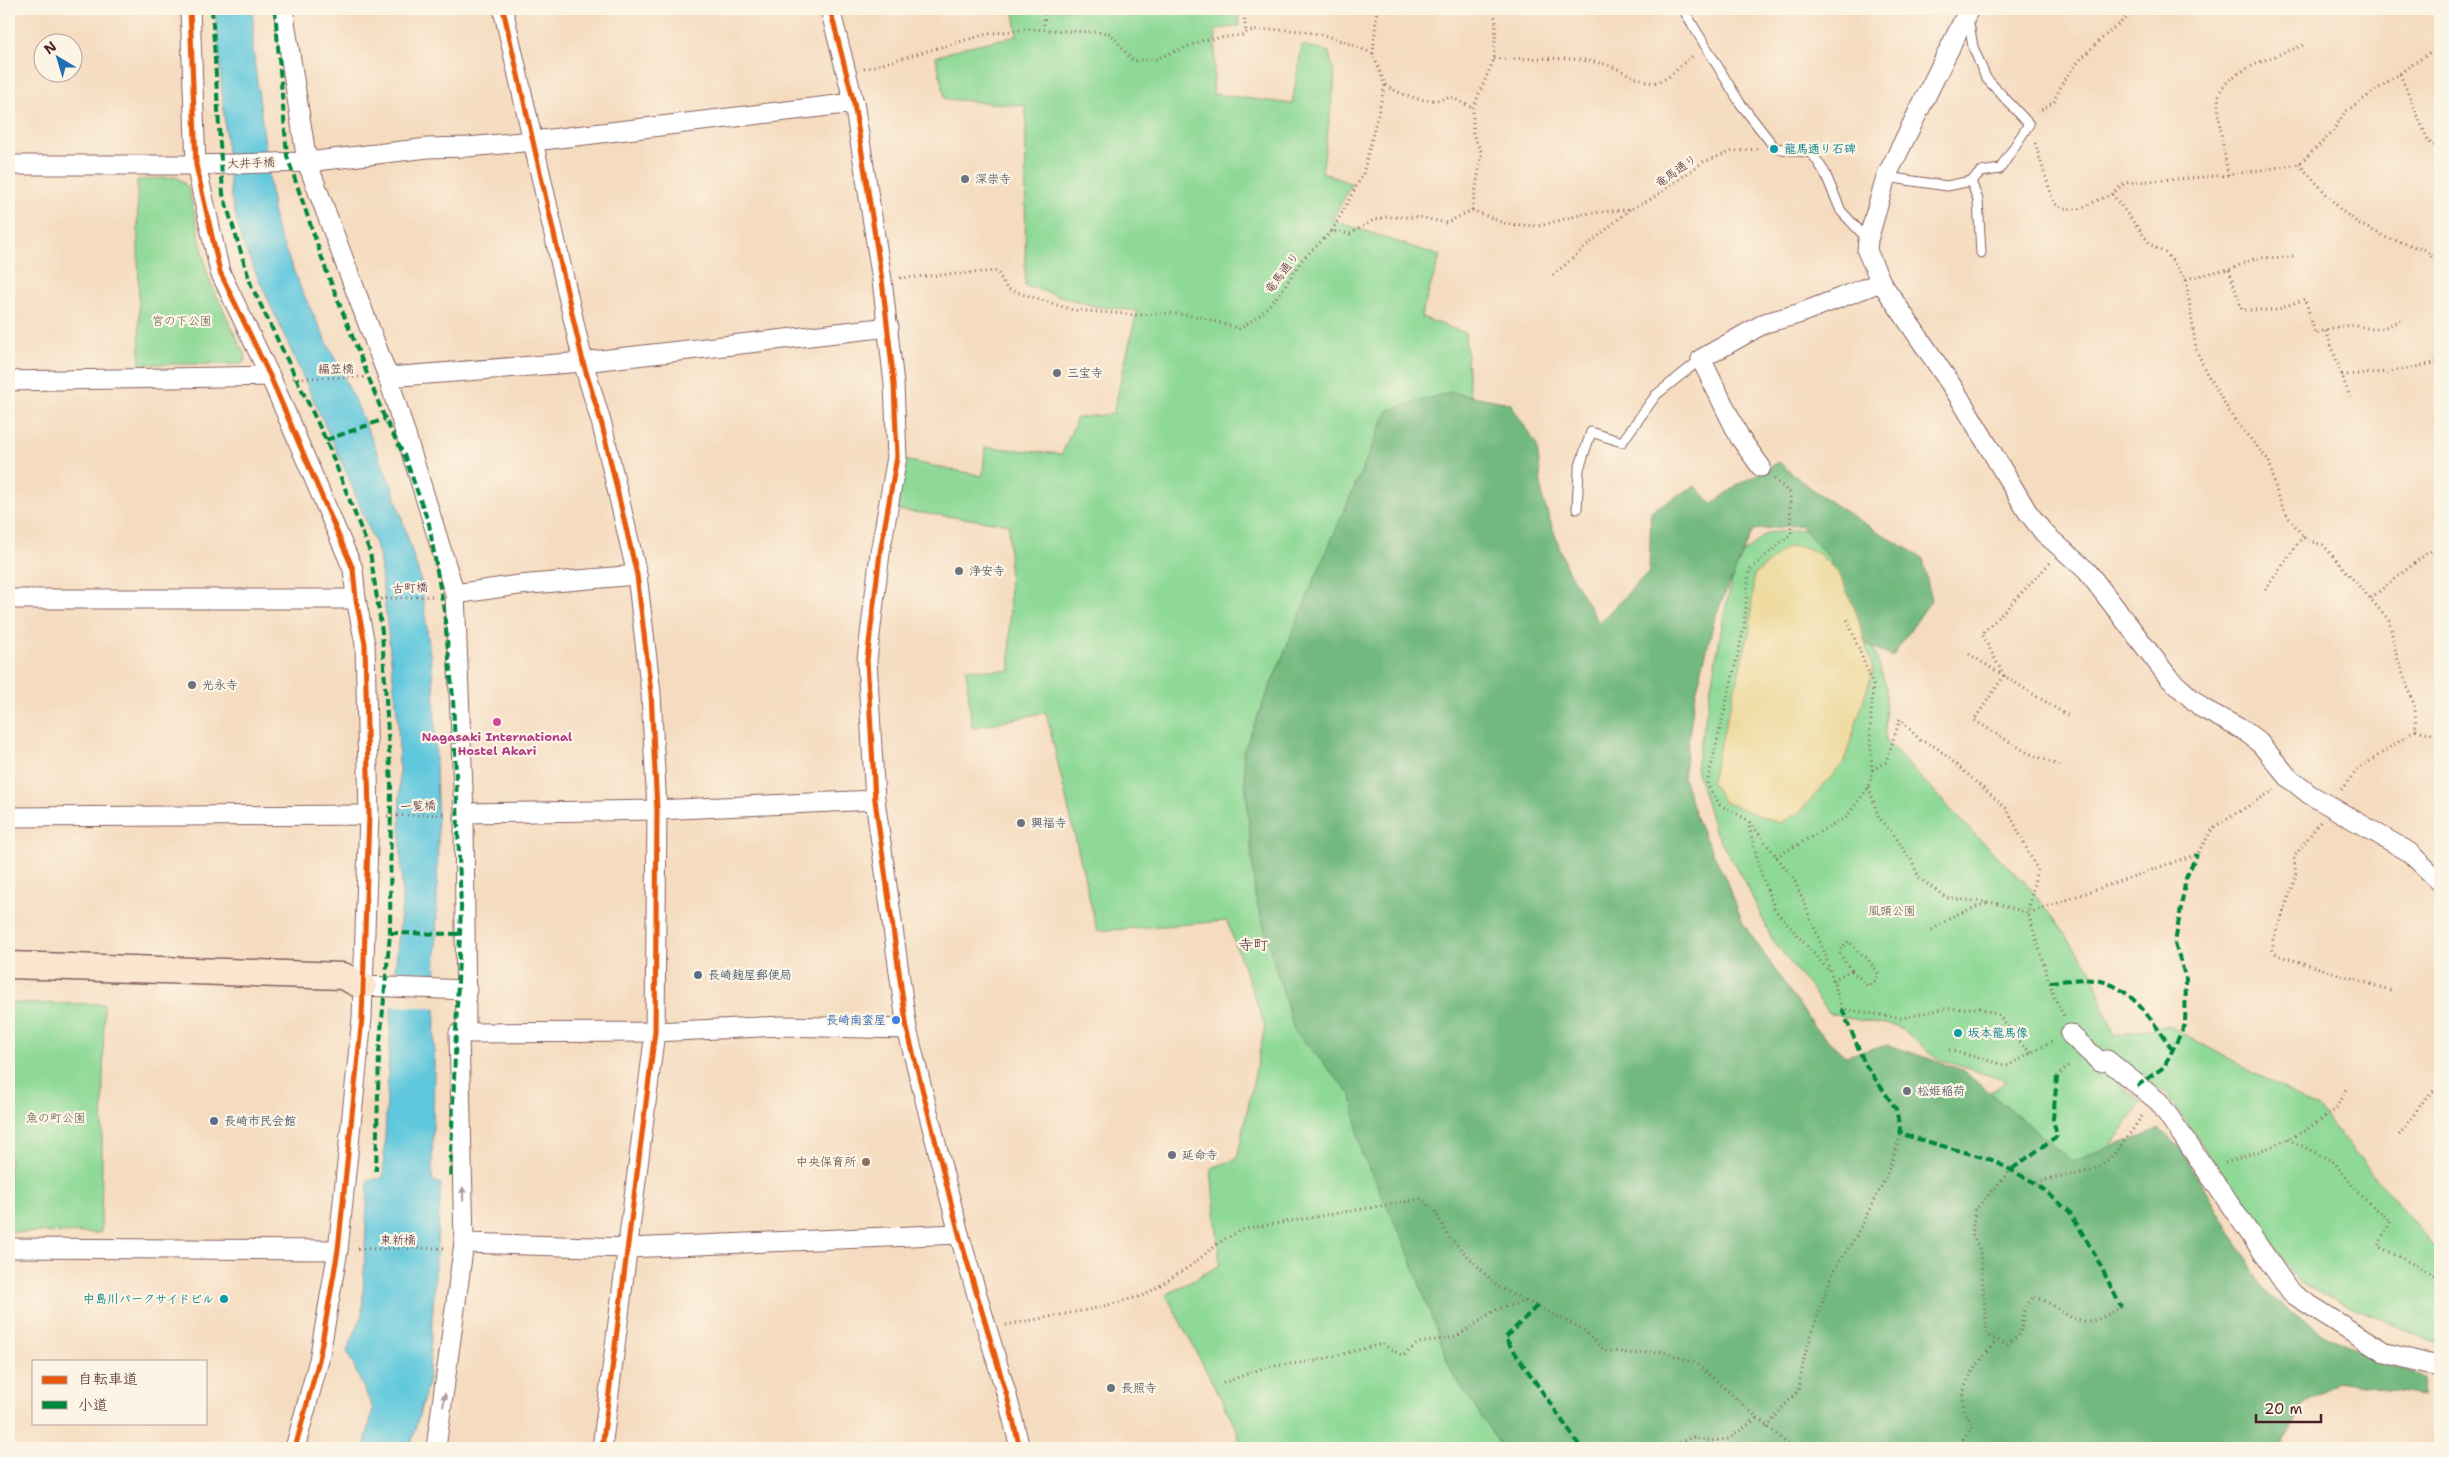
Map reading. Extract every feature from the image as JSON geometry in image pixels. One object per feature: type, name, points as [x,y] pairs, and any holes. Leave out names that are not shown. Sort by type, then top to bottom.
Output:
[{"type":"street","points":[[190,9],[196,165],[220,272],[270,376],[365,599],[365,644],[376,816],[363,986],[338,1250],[319,1360],[295,1448]]},
{"type":"street","points":[[283,9],[307,162],[380,377],[446,595],[467,990],[466,1032]]},
{"type":"street","points":[[503,9],[583,362],[602,425],[637,575],[651,693],[658,810],[655,1032],[602,1448]]},
{"type":"street","points":[[830,9],[854,103],[882,280],[889,327],[897,457],[880,553],[867,660],[875,800],[907,1028],[959,1234],[1020,1448]]},
{"type":"street","points":[[1968,12],[1886,177],[1868,240],[1867,252],[1881,282],[1956,392],[2027,512],[2044,532],[2087,571],[2169,678],[2202,708],[2243,730],[2258,741],[2289,778],[2332,808],[2409,852],[2440,882]]},
{"type":"street","name":"大井手橋","points":[[9,165],[196,165],[307,162],[428,148],[468,148],[534,141],[854,103]]},
{"type":"street","points":[[1761,467],[1740,438],[1701,359],[1765,323],[1798,314],[1881,282]]},
{"type":"street","points":[[380,377],[583,362],[889,327]]},
{"type":"street","points":[[9,381],[270,376]]},
{"type":"street","points":[[446,595],[520,585],[637,575]]},
{"type":"street","points":[[9,599],[365,599]]},
{"type":"street","points":[[458,814],[658,810],[875,800]]},
{"type":"street","points":[[9,817],[376,816]]},
{"type":"street","points":[[9,965],[343,976],[363,986],[467,990]]},
{"type":"street","points":[[436,1448],[464,1243],[458,1033],[655,1032],[782,1026],[907,1028]]},
{"type":"street","points":[[2070,1034],[2100,1062],[2107,1060],[2154,1098],[2291,1293],[2386,1353],[2440,1367]]},
{"type":"street","points":[[464,1243],[628,1248],[959,1234]]},
{"type":"street","points":[[9,1248],[338,1250]]},
{"type":"lane","points":[[1683,9],[1740,103],[1775,148],[1812,154],[1825,173],[1841,212],[1868,240]]},
{"type":"lane","points":[[1886,177],[1947,186],[1971,181],[1982,172],[2000,169],[2027,121],[1986,78],[1973,47],[1968,12]]},
{"type":"lane","points":[[1971,181],[1978,200],[1981,253]]},
{"type":"lane","points":[[1577,509],[1579,469],[1591,432],[1622,442],[1656,395],[1701,359]]},
{"type":"path","points":[[1044,9],[1044,29]]},
{"type":"path","points":[[1243,9],[1246,31]]},
{"type":"path","points":[[1377,9],[1373,54],[1385,85],[1363,174],[1332,231],[1350,234],[1372,221],[1398,216],[1420,217],[1446,223],[1472,210],[1482,153],[1473,135],[1473,108],[1494,59],[1496,24],[1493,9]]},
{"type":"path","points":[[2136,9],[2083,58],[2059,86],[2054,102],[2027,121],[2054,203],[2061,208],[2079,209],[2112,194],[2125,183],[2228,175],[2300,164],[2331,134],[2345,112],[2440,45]]},
{"type":"path","points":[[848,74],[987,34],[1044,29],[1110,33],[1133,61],[1156,59],[1204,40],[1242,35],[1246,31],[1278,29],[1310,31],[1339,38],[1373,54]]},
{"type":"path","points":[[2228,175],[2219,103],[2223,86],[2243,71],[2306,44]]},
{"type":"path","points":[[1494,59],[1588,60],[1621,69],[1648,83],[1658,82],[1677,71],[1689,58],[1706,46]]},
{"type":"path","points":[[2400,74],[2428,140],[2433,146],[2440,144]]},
{"type":"path","points":[[1385,85],[1409,98],[1442,100],[1451,97],[1473,108]]},
{"type":"path","points":[[2300,164],[2342,211],[2358,223],[2387,238],[2426,250],[2440,267]]},
{"type":"path","points":[[2112,194],[2151,245],[2167,254],[2186,279],[2196,348],[2207,374],[2234,419],[2269,461],[2278,497],[2303,536],[2306,540],[2323,545],[2389,620],[2397,657],[2416,707],[2416,730]]},
{"type":"path","points":[[1553,275],[1631,208]]},
{"type":"path","points":[[2186,279],[2229,270],[2255,258],[2294,258]]},
{"type":"path","points":[[2229,270],[2242,310],[2276,310],[2306,299],[2315,333],[2342,326],[2377,331],[2400,320]]},
{"type":"path","points":[[2326,331],[2350,397]]},
{"type":"path","points":[[2342,375],[2390,372],[2440,362]]},
{"type":"path","points":[[1761,467],[1790,493],[1791,534],[1748,570],[1744,628],[1707,784],[1720,805],[1748,820],[1794,879],[1824,951],[1842,1008],[1902,1018],[1952,1008],[1980,1008],[1999,1015],[2015,1038],[2032,1054]]},
{"type":"path","points":[[2265,590],[2303,536]]},
{"type":"path","points":[[2371,598],[2426,554],[2440,546]]},
{"type":"path","points":[[2004,676],[1982,634],[2063,550]]},
{"type":"path","points":[[1776,857],[1846,817],[1869,787],[1872,770],[1870,733],[1873,685],[1846,616]]},
{"type":"path","points":[[1969,654],[2070,717]]},
{"type":"path","points":[[2004,676],[1974,720],[2026,752],[2060,766]]},
{"type":"path","points":[[1872,770],[1886,762],[1900,720],[1920,740],[1936,747],[2008,809],[2037,869],[2028,913],[2054,996],[2068,1024],[2070,1034],[2052,1041],[2008,1066],[1949,1050]]},
{"type":"path","points":[[2393,991],[2277,955],[2274,950],[2273,940],[2296,878],[2294,857],[2332,808],[2343,787],[2356,770],[2416,730],[2440,736]]},
{"type":"path","points":[[1869,787],[1879,818],[1894,835],[1911,860],[1920,879],[1947,898],[1990,902],[2028,913],[2197,854],[2214,827],[2289,778]]},
{"type":"path","points":[[1748,820],[1761,874],[1775,910],[1831,973]]},
{"type":"path","points":[[1932,930],[1955,914],[1990,902]]},
{"type":"path","points":[[1848,941],[1859,953],[1867,958],[1878,974],[1875,981],[1868,986],[1851,970],[1840,955],[1840,948],[1848,941]]},
{"type":"path","points":[[1833,980],[1851,970]]},
{"type":"path","points":[[2056,1077],[2071,1062]]},
{"type":"path","points":[[2400,1135],[2426,1098],[2440,1085]]},
{"type":"path","points":[[2206,1170],[2288,1140],[2303,1132],[2336,1109],[2347,1087]]},
{"type":"path","points":[[2036,1184],[2047,1178],[2087,1172],[2103,1163],[2119,1148],[2154,1098]]},
{"type":"path","points":[[1768,1428],[1780,1409],[1798,1391],[1805,1354],[1834,1270],[1856,1236],[1887,1175],[1901,1134]]},
{"type":"path","points":[[2288,1140],[2334,1162],[2361,1196],[2391,1222],[2378,1246],[2440,1278]]},
{"type":"path","points":[[2012,1169],[1975,1210],[1972,1234],[1980,1250],[1987,1335],[2007,1345],[2020,1334],[2024,1309],[2034,1296],[2045,1300],[2073,1320],[2088,1322],[2102,1319],[2121,1307]]},
{"type":"path","points":[[986,1329],[1097,1308],[1145,1295],[1190,1266],[1223,1240],[1244,1228],[1422,1199],[1436,1211],[1449,1237],[1498,1287],[1581,1328],[1604,1350],[1634,1354],[1662,1352],[1697,1364],[1792,1448]]},
{"type":"path","points":[[1223,1383],[1266,1367],[1315,1361],[1382,1344],[1403,1356],[1418,1343],[1456,1337],[1497,1309],[1528,1301]]},
{"type":"path","points":[[1957,1448],[1973,1425],[1966,1416],[1963,1391],[1968,1378],[1996,1341]]},
{"type":"path","points":[[1665,1448],[1693,1437],[1709,1441],[1729,1439],[1757,1418]]},
{"type":"green space","name":"風頭公園","points":[[1014,9],[1237,9],[1240,26],[1216,29],[1213,94],[1292,104],[1302,45],[1329,52],[1335,79],[1322,172],[1352,184],[1332,220],[1440,256],[1421,317],[1465,333],[1490,664],[1675,1288],[2007,1081],[1938,1059],[1898,1026],[1830,1014],[1772,939],[1748,888],[1714,829],[1696,768],[1725,610],[1737,559],[1767,533],[1807,529],[1844,559],[1886,687],[1885,740],[1973,833],[2031,889],[2091,970],[2114,1036],[2168,1025],[2317,1108],[2432,1244],[2440,1248],[2440,1345],[2300,1284],[2165,1092],[2118,1083],[2142,1102],[2081,1190],[2058,1448],[1239,1448],[1237,1429],[1166,1295],[1220,1265],[1211,1168],[1237,1159],[1265,1026],[1227,921],[1097,931],[1046,712],[972,728],[966,669],[1010,671],[1009,524],[897,510],[904,460],[983,476],[985,447],[1062,454],[1077,418],[1113,414],[1137,311],[1094,306],[1025,286],[1026,106],[945,99],[936,57],[964,47],[1017,36]]},
{"type":"green space","name":"宮の下公園","points":[[177,177],[189,188],[208,277],[246,358],[242,364],[140,364],[137,180]]},
{"type":"green space","points":[[1451,392],[1510,403],[1537,446],[1543,500],[1567,569],[1599,623],[1649,571],[1651,511],[1695,486],[1712,504],[1741,483],[1779,462],[1796,477],[1831,502],[1923,558],[1931,600],[1892,657],[1839,630],[1831,560],[1800,525],[1753,530],[1715,617],[1694,701],[1683,777],[1698,824],[1723,873],[1744,925],[1815,1028],[1845,1056],[1889,1045],[1962,1070],[2072,1161],[2159,1129],[2180,1147],[2269,1297],[2330,1338],[2424,1379],[2423,1396],[2337,1382],[2302,1404],[2281,1448],[1502,1448],[1451,1371],[1406,1246],[1361,1152],[1352,1096],[1294,1030],[1255,896],[1243,752],[1317,573],[1388,410]]},
{"type":"green space","name":"魚の町公園","points":[[9,1003],[104,1004],[101,1233],[9,1232]]},
{"type":"sand","points":[[1802,546],[1819,554],[1839,574],[1856,612],[1873,670],[1844,762],[1799,813],[1779,823],[1724,802],[1711,781],[1750,629],[1754,575],[1786,548]]},
{"type":"water","points":[[215,9],[253,9],[253,49],[275,225],[301,289],[354,398],[393,489],[421,581],[434,687],[438,839],[432,1180],[441,1184],[428,1383],[410,1448],[364,1448],[373,1409],[347,1351],[362,1316],[368,1180],[383,1178],[391,1013],[402,902],[398,721],[379,554],[347,474],[242,242],[231,197]]},
{"type":"pier","points":[[393,970],[439,974],[439,1008],[389,1006]]},
{"type":"marked path","points":[[212,9],[223,194],[251,285],[326,440],[370,552],[382,632],[391,784],[390,933],[379,1053],[376,1171]]},
{"type":"marked path","points":[[275,9],[287,156],[326,270],[385,419],[405,457],[429,524],[444,611],[453,697],[461,908],[450,1179]]},
{"type":"marked path","points":[[326,440],[385,419]]},
{"type":"marked path","points":[[2137,1086],[2164,1067],[2185,1025],[2186,979],[2175,943],[2186,878],[2197,854]]},
{"type":"marked path","points":[[390,933],[459,934]]},
{"type":"marked path","points":[[2050,982],[2088,979],[2119,988],[2140,1006],[2173,1050]]},
{"type":"marked path","points":[[1842,1009],[1865,1064],[1896,1109],[1901,1134],[1992,1160],[2037,1184],[2069,1211],[2093,1251],[2121,1307]]},
{"type":"marked path","points":[[2012,1169],[2057,1136],[2053,1119],[2057,1077]]},
{"type":"marked path","points":[[1537,1306],[1505,1338],[1581,1448]]},
{"type":"cycle path","points":[[190,9],[196,165],[220,272],[270,376],[353,569],[356,599],[365,644],[369,815],[362,1018],[338,1250],[319,1360],[295,1448]]},
{"type":"cycle path","points":[[503,9],[583,362],[602,425],[637,575],[651,693],[657,810],[655,1032],[602,1448]]},
{"type":"cycle path","points":[[830,9],[854,103],[882,280],[894,384],[897,457],[880,553],[867,660],[875,800],[907,1029],[959,1234],[1007,1396],[1020,1448]]},
{"type":"place","name":"龍馬通り石碑","points":[[1774,149]]},
{"type":"place","name":"深崇寺","points":[[965,179]]},
{"type":"place","name":"三宝寺","points":[[1057,373]]},
{"type":"place","name":"浄安寺","points":[[959,571]]},
{"type":"place","name":"光永寺","points":[[192,685]]},
{"type":"place","name":"Nagasaki International Hostel Akari","points":[[497,722]]},
{"type":"place","name":"興福寺","points":[[1021,823]]},
{"type":"place","name":"長崎麹屋郵便局","points":[[698,975]]},
{"type":"place","name":"長崎南蛮屋","points":[[896,1020]]},
{"type":"place","name":"坂本龍馬像","points":[[1958,1033]]},
{"type":"place","name":"松姫稲荷","points":[[1907,1091]]},
{"type":"place","name":"長崎市民会館","points":[[214,1121]]},
{"type":"place","name":"延命寺","points":[[1172,1155]]},
{"type":"place","name":"中央保育所","points":[[866,1162]]},
{"type":"place","name":"中島川パークサイドビル","points":[[224,1299]]},
{"type":"place","name":"長照寺","points":[[1111,1388]]},
{"type":"district","name":"寺町","points":[[1253,945]]}]
